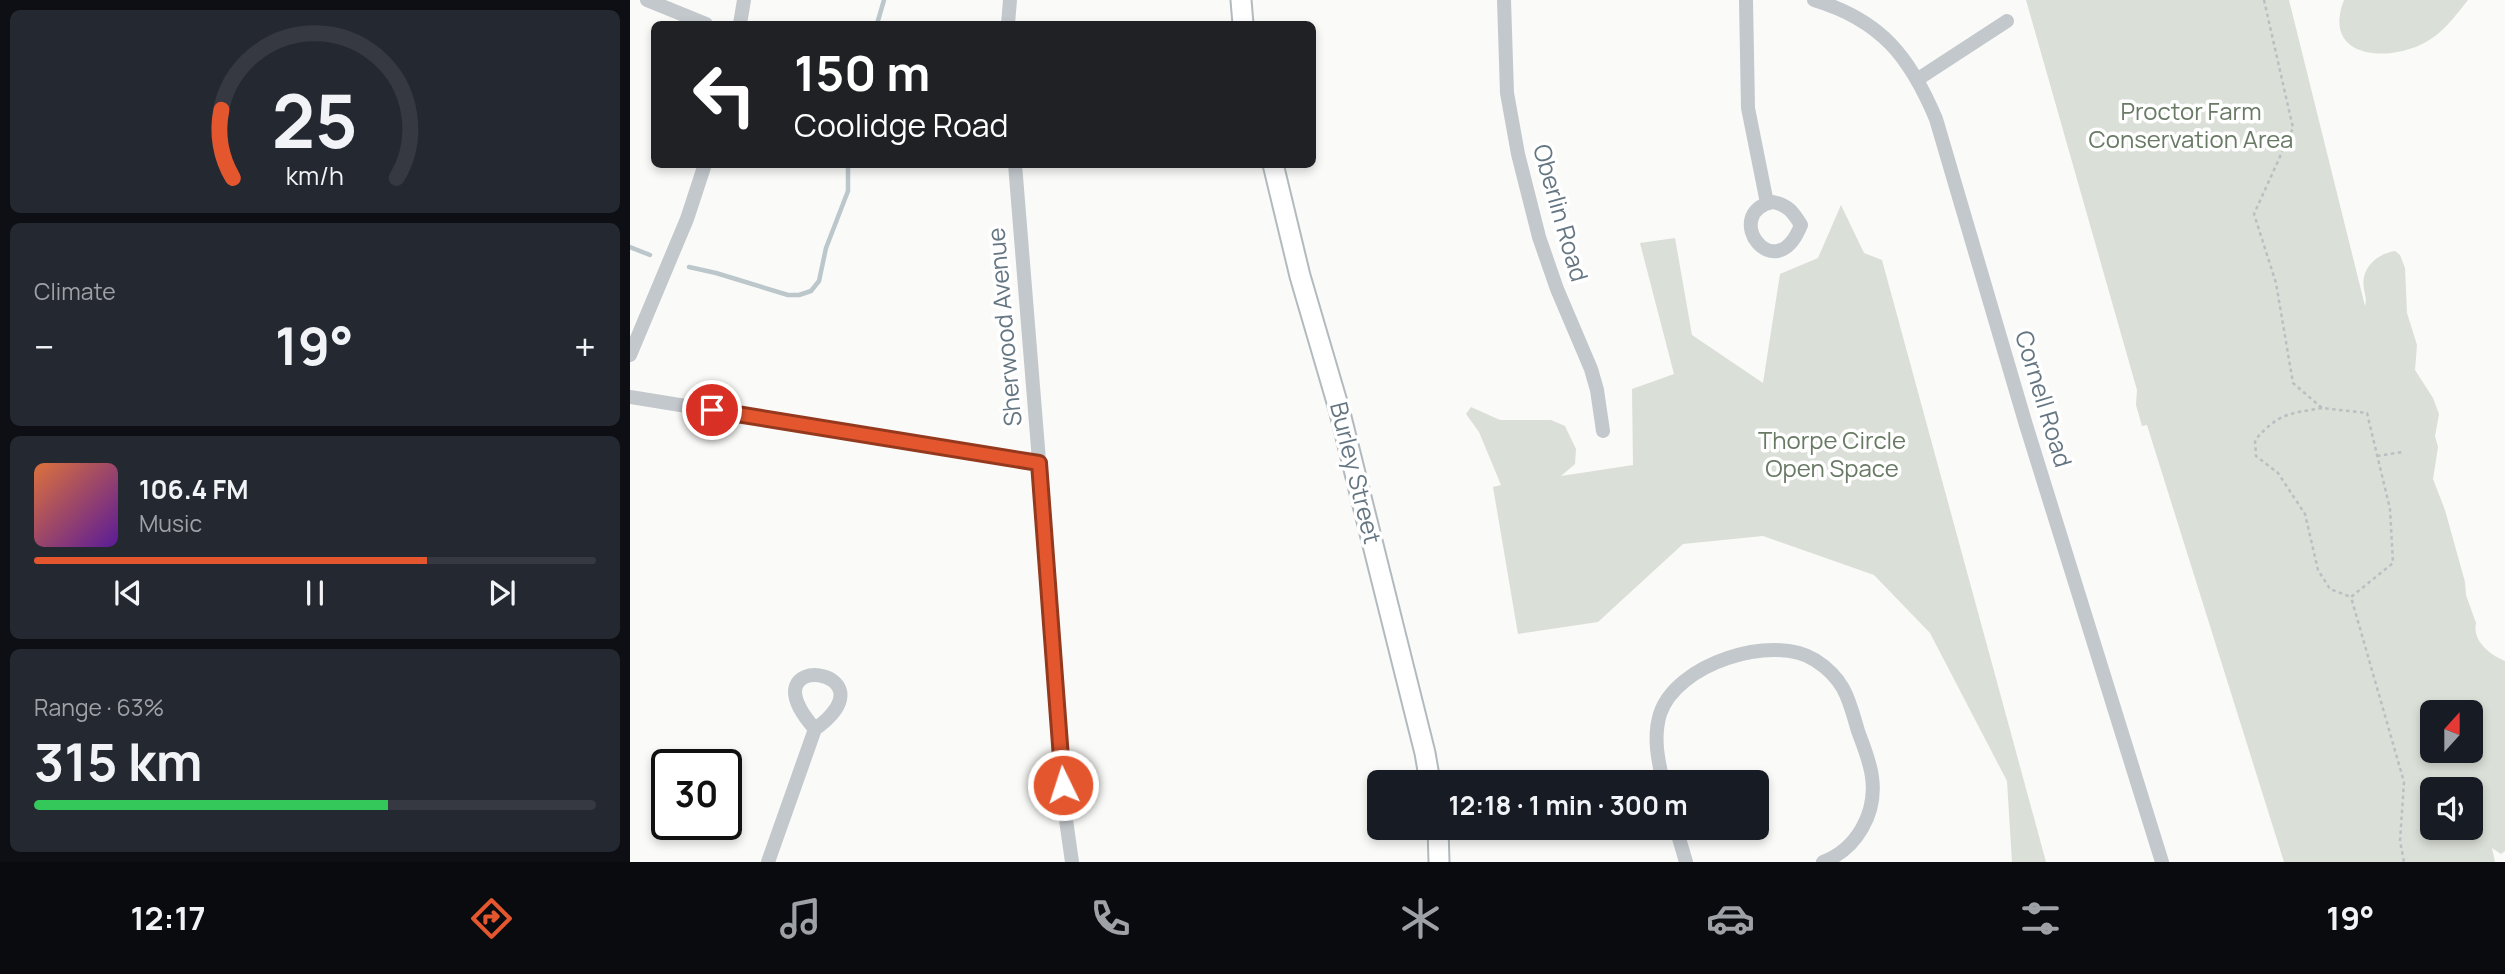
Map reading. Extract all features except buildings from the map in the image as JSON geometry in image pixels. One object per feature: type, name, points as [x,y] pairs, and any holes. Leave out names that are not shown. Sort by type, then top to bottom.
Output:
[{"type":"main road","points":[[1241,0],[1243,21]]},
{"type":"main road","name":"Burley Street","points":[[1274,168],[1300,276],[1352,461],[1428,770]]},
{"type":"main road","points":[[1438,840],[1439,862]]},
{"type":"street","points":[[647,0],[699,21]]},
{"type":"street","points":[[740,21],[744,0]]},
{"type":"street","points":[[1008,21],[1010,0]]},
{"type":"street","name":"Oberlin Road","points":[[1504,0],[1507,93],[1518,154],[1544,250],[1591,369],[1604,431]]},
{"type":"street","points":[[1746,0],[1748,108],[1767,203]]},
{"type":"street","name":"Cornell Road","points":[[1814,0],[1880,33],[1902,53],[1918,79],[1936,119],[2026,425],[2162,862]]},
{"type":"street","points":[[1918,79],[2007,21]]},
{"type":"street","points":[[630,355],[687,219],[704,168]]},
{"type":"street","name":"Sherwood Avenue","points":[[1015,168],[1065,813],[1072,862]]},
{"type":"street","points":[[630,397],[1039,463]]},
{"type":"street","points":[[1660,770],[1657,735],[1661,713],[1671,693],[1685,678],[1718,663],[1777,648],[1808,656],[1845,688],[1873,784],[1873,795],[1861,830],[1847,848],[1823,862]]},
{"type":"street","points":[[768,862],[815,729]]},
{"type":"street","points":[[1680,840],[1686,862]]},
{"type":"path","points":[[2264,0],[2293,128],[2254,214],[2276,283],[2293,383],[2322,408]]},
{"type":"path","points":[[2322,408],[2367,413],[2390,509],[2393,563],[2351,597],[2330,589],[2318,570],[2305,514],[2278,473],[2256,456],[2255,440],[2284,414],[2322,408]]},
{"type":"path","points":[[2376,456],[2403,452]]},
{"type":"path","points":[[2351,597],[2403,782],[2400,841],[2404,862]]},
{"type":"green space","name":"Proctor Farm Conservation Area","points":[[2026,0],[2289,0],[2365,306],[2364,275],[2376,259],[2395,251],[2400,255],[2405,268],[2407,313],[2417,345],[2415,370],[2433,398],[2439,414],[2433,479],[2445,510],[2465,582],[2466,595],[2476,623],[2477,636],[2488,651],[2505,661],[2505,851],[2501,854],[2492,848],[2495,862],[2284,862],[2147,425],[2142,426],[2136,405],[2137,390]]},
{"type":"green space","points":[[2344,0],[2468,0],[2444,29],[2426,42],[2394,53],[2378,53],[2363,51],[2350,45],[2342,34],[2339,20]]},
{"type":"green space","name":"Thorpe Circle Open Space","points":[[1841,205],[1864,253],[1882,260],[2046,862],[2012,862],[2007,781],[1930,633],[1874,575],[1763,536],[1683,544],[1598,622],[1518,634],[1493,487],[1501,485],[1479,432],[1466,414],[1471,407],[1500,420],[1551,420],[1565,426],[1576,449],[1575,464],[1561,476],[1633,465],[1632,389],[1674,374],[1640,243],[1675,238],[1692,335],[1763,383],[1780,274],[1818,258]]},
{"type":"waterway","points":[[878,21],[884,0]]},
{"type":"waterway","points":[[689,267],[788,295],[811,291],[819,281],[826,248],[848,191],[848,168]]},
{"type":"waterway","points":[[630,247],[650,255]]},
{"type":"route","points":[[712,410],[1039,463],[1063,785]]}]
